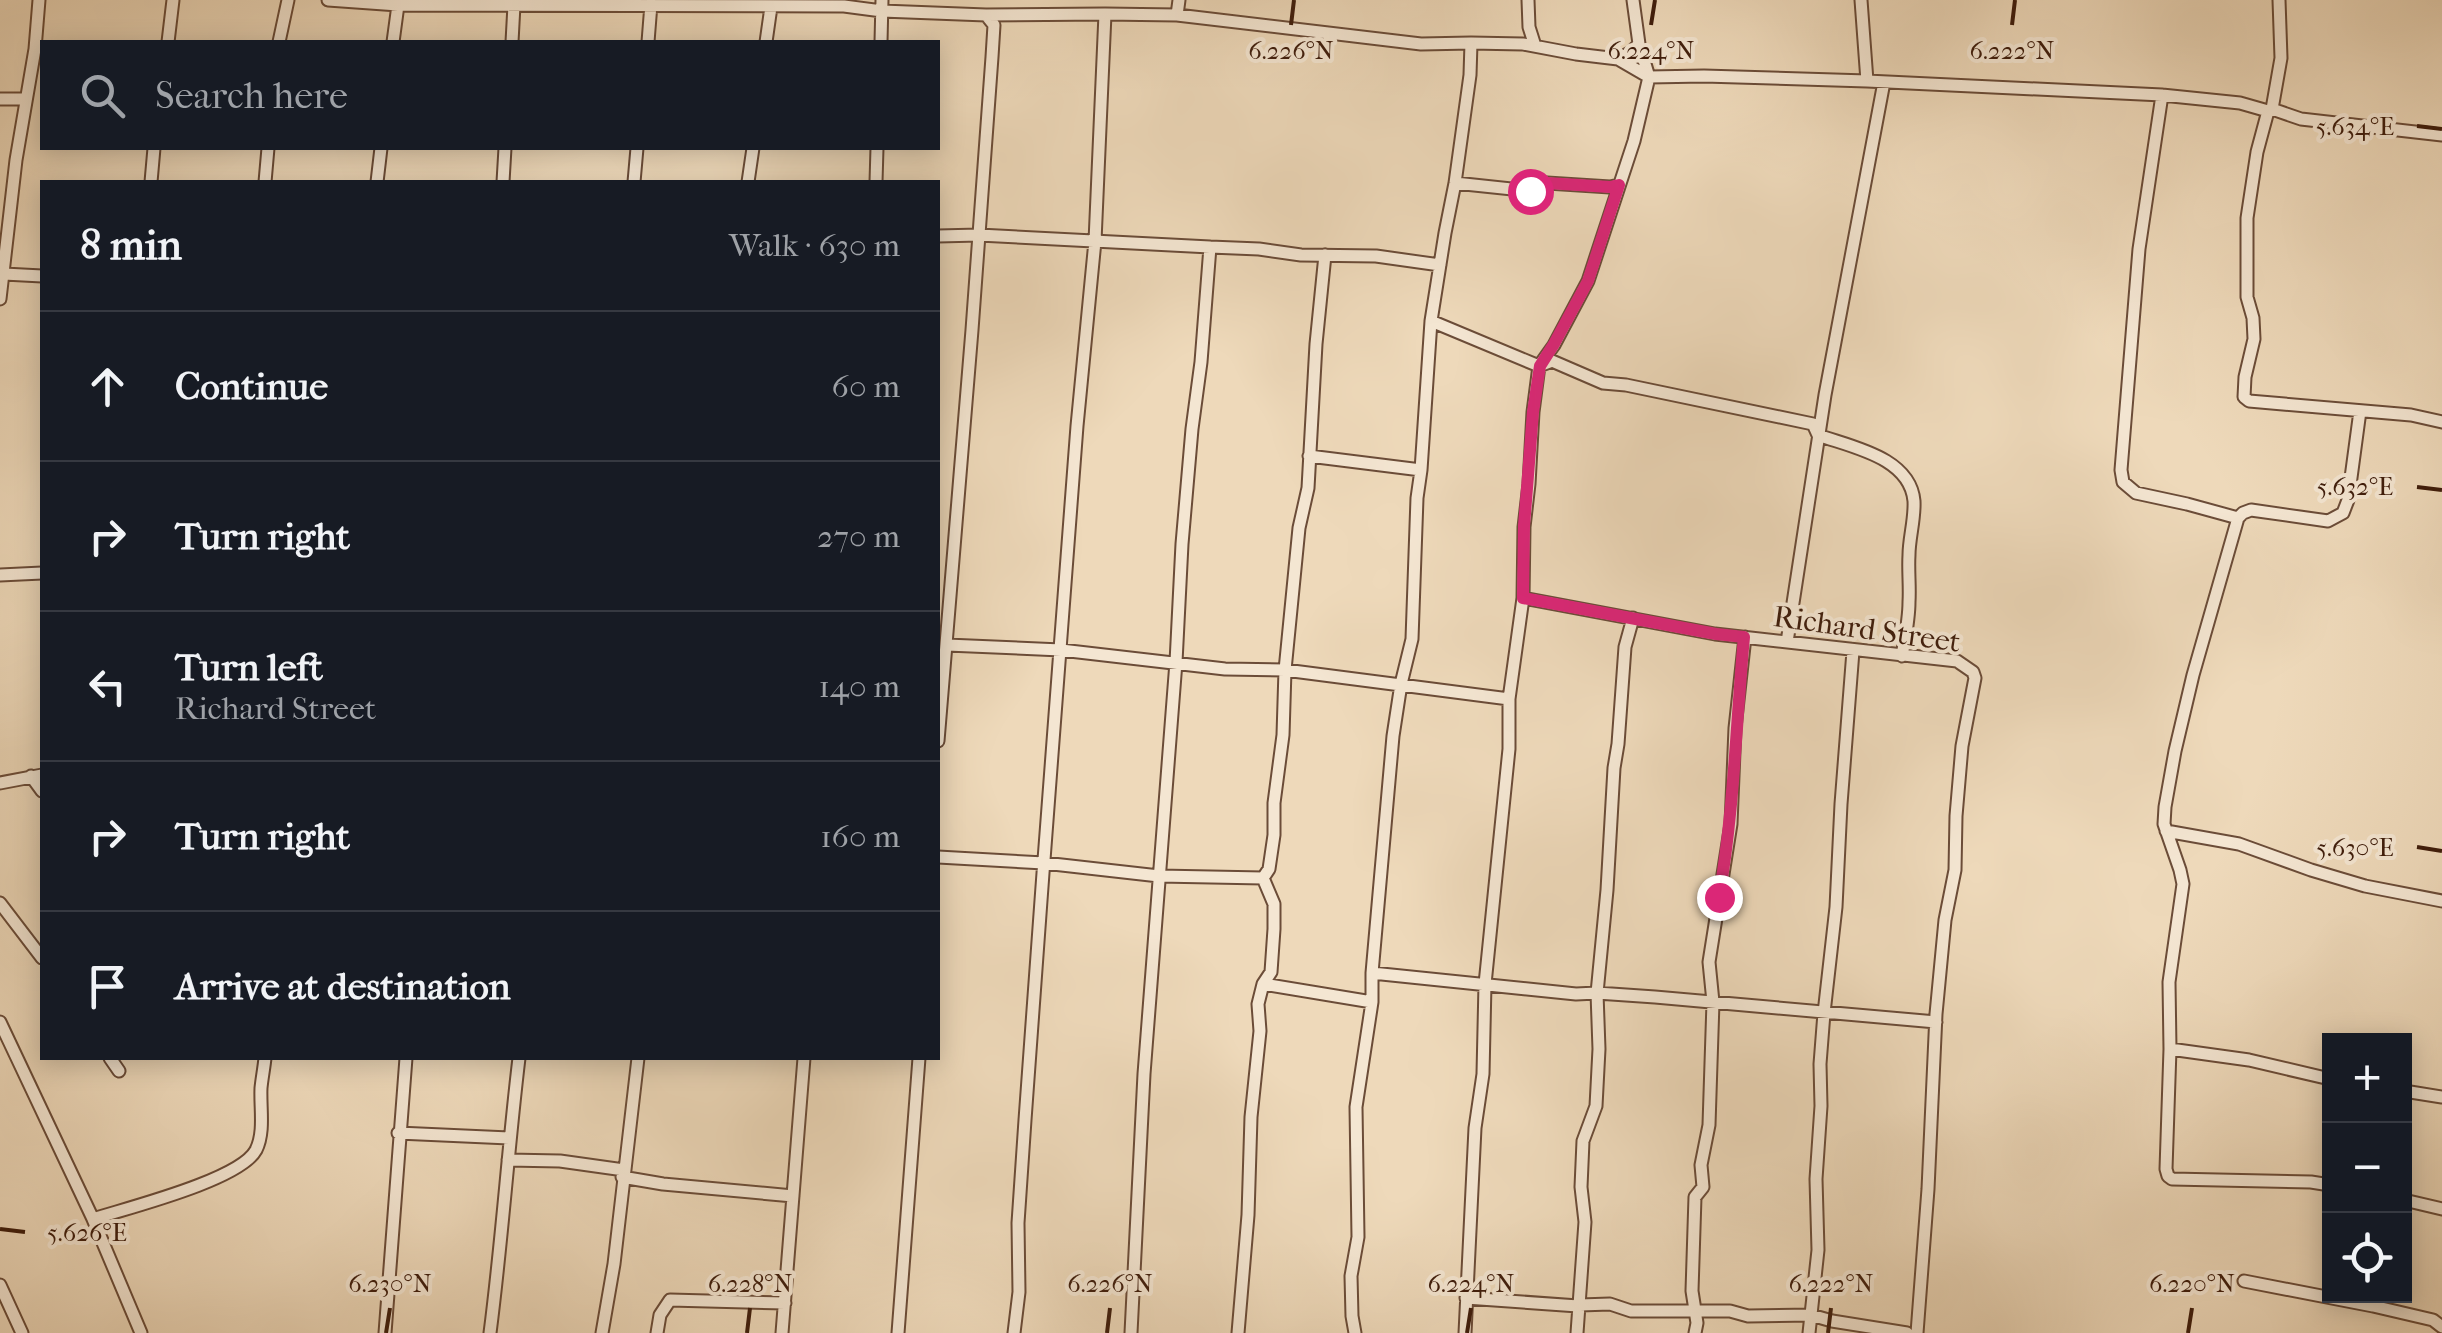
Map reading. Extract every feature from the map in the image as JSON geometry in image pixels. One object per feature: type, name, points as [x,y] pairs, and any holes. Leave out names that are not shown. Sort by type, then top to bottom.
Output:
[{"type":"street","points":[[0,300],[5,210],[35,49],[39,0]]},
{"type":"street","points":[[168,40],[173,0]]},
{"type":"street","points":[[279,40],[288,0]]},
{"type":"street","points":[[328,0],[398,5],[882,5],[986,15],[1177,15],[1421,44],[1535,46],[1618,59],[1649,77],[1866,81],[2162,95],[2240,103],[2301,119],[2442,135]]},
{"type":"street","points":[[1177,15],[1179,0]]},
{"type":"street","points":[[1528,0],[1529,27],[1535,46]]},
{"type":"street","points":[[1465,1333],[1475,1128],[1484,1074],[1485,984],[1508,762],[1510,699],[1523,598],[1533,412],[1540,366],[1588,281],[1634,141],[1649,77],[1639,44],[1633,0]]},
{"type":"street","points":[[1861,0],[1866,81]]},
{"type":"street","points":[[2279,0],[2280,58],[2257,152],[2247,218],[2246,297],[2254,339],[2244,396],[2248,401],[2411,415],[2442,422]]},
{"type":"street","points":[[648,40],[652,4]]},
{"type":"street","points":[[394,40],[398,5]]},
{"type":"street","points":[[512,40],[514,5]]},
{"type":"street","points":[[881,40],[882,5]]},
{"type":"street","points":[[766,40],[770,7]]},
{"type":"street","points":[[1014,1333],[1019,1292],[1018,1223],[1044,863],[1095,242],[1105,14]]},
{"type":"street","points":[[940,717],[946,645],[943,624],[994,25],[986,15]]},
{"type":"street","points":[[1355,1333],[1351,1276],[1358,1237],[1356,1107],[1372,1002],[1391,755],[1412,639],[1416,498],[1432,321],[1470,76],[1471,43]]},
{"type":"street","points":[[1618,59],[1639,44]]},
{"type":"street","points":[[1787,642],[1818,434],[1884,82]]},
{"type":"street","points":[[2162,95],[2138,249],[2123,482],[2136,494],[2238,518]]},
{"type":"street","points":[[0,99],[26,99]]},
{"type":"street","points":[[150,180],[154,150]]},
{"type":"street","points":[[265,180],[268,150]]},
{"type":"street","points":[[377,180],[381,150]]},
{"type":"street","points":[[503,180],[505,150]]},
{"type":"street","points":[[634,180],[637,150]]},
{"type":"street","points":[[748,180],[753,150]]},
{"type":"street","points":[[876,180],[877,150]]},
{"type":"street","points":[[1455,182],[1530,191],[1547,183],[1619,185]]},
{"type":"street","points":[[940,236],[1376,256],[1440,265]]},
{"type":"street","points":[[1131,1333],[1142,1094],[1182,544],[1210,247]]},
{"type":"street","points":[[1263,878],[1269,870],[1274,835],[1299,528],[1308,488],[1325,256]]},
{"type":"street","points":[[4,274],[40,276]]},
{"type":"street","points":[[1432,321],[1540,366],[1552,360],[1603,383],[1812,424],[1818,434],[1891,464],[1903,476],[1914,500],[1910,602],[1902,656]]},
{"type":"street","points":[[2322,1184],[2168,1176],[2170,982],[2183,884],[2163,820],[2175,751],[2238,518],[2251,510],[2328,521],[2343,512],[2360,411]]},
{"type":"street","points":[[1309,456],[1421,470]]},
{"type":"street","points":[[0,575],[40,573]]},
{"type":"street","name":"Richard Street","points":[[1523,598],[1716,634],[1957,661],[1973,672],[1962,746],[1954,870],[1945,920],[1936,1022]]},
{"type":"street","points":[[1577,1333],[1584,1222],[1582,1141],[1596,1106],[1596,993],[1624,647],[1633,618]]},
{"type":"street","points":[[1695,1333],[1695,1197],[1703,1187],[1701,1164],[1709,1124],[1713,1002],[1709,962],[1730,824],[1744,637]]},
{"type":"street","points":[[946,645],[1061,650],[1225,669],[1286,670],[1510,699]]},
{"type":"street","points":[[1809,1333],[1818,1250],[1820,1064],[1836,907],[1852,651]]},
{"type":"street","points":[[0,783],[36,776]]},
{"type":"street","points":[[2166,832],[2238,844],[2365,886],[2442,902]]},
{"type":"street","points":[[940,857],[1044,863],[1159,876],[1263,878]]},
{"type":"street","points":[[1238,1333],[1260,1032],[1258,1004],[1262,984],[1270,972],[1274,904],[1263,878]]},
{"type":"street","points":[[0,902],[40,955]]},
{"type":"street","points":[[1372,974],[1936,1022],[1917,1333]]},
{"type":"street","points":[[1262,984],[1372,1002]]},
{"type":"street","points":[[0,1022],[93,1218],[141,1333]]},
{"type":"street","points":[[2170,1049],[2249,1060],[2322,1076]]},
{"type":"street","points":[[111,1060],[119,1071]]},
{"type":"street","points":[[93,1218],[174,1194],[234,1170],[254,1153],[261,1135],[265,1060]]},
{"type":"street","points":[[384,1333],[406,1060]]},
{"type":"street","points":[[490,1333],[519,1060]]},
{"type":"street","points":[[602,1333],[638,1060]]},
{"type":"street","points":[[782,1333],[804,1060]]},
{"type":"street","points":[[898,1333],[920,1060]]},
{"type":"street","points":[[2412,1092],[2442,1097]]},
{"type":"street","points":[[398,1133],[509,1138]]},
{"type":"street","points":[[508,1160],[560,1162],[663,1184],[792,1196]]},
{"type":"street","points":[[2412,1202],[2442,1209]]},
{"type":"street","points":[[2244,1282],[2433,1320],[2440,1326]]},
{"type":"street","points":[[0,1285],[22,1333]]},
{"type":"street","points":[[1466,1298],[1579,1306],[1610,1304],[1631,1311],[1811,1316],[1907,1333]]},
{"type":"street","points":[[656,1333],[660,1315],[670,1300],[785,1303]]},
{"type":"route","points":[[1530,191],[1547,183],[1619,185],[1588,281],[1540,366],[1524,526],[1523,598],[1744,637],[1730,824],[1719,897]]}]
